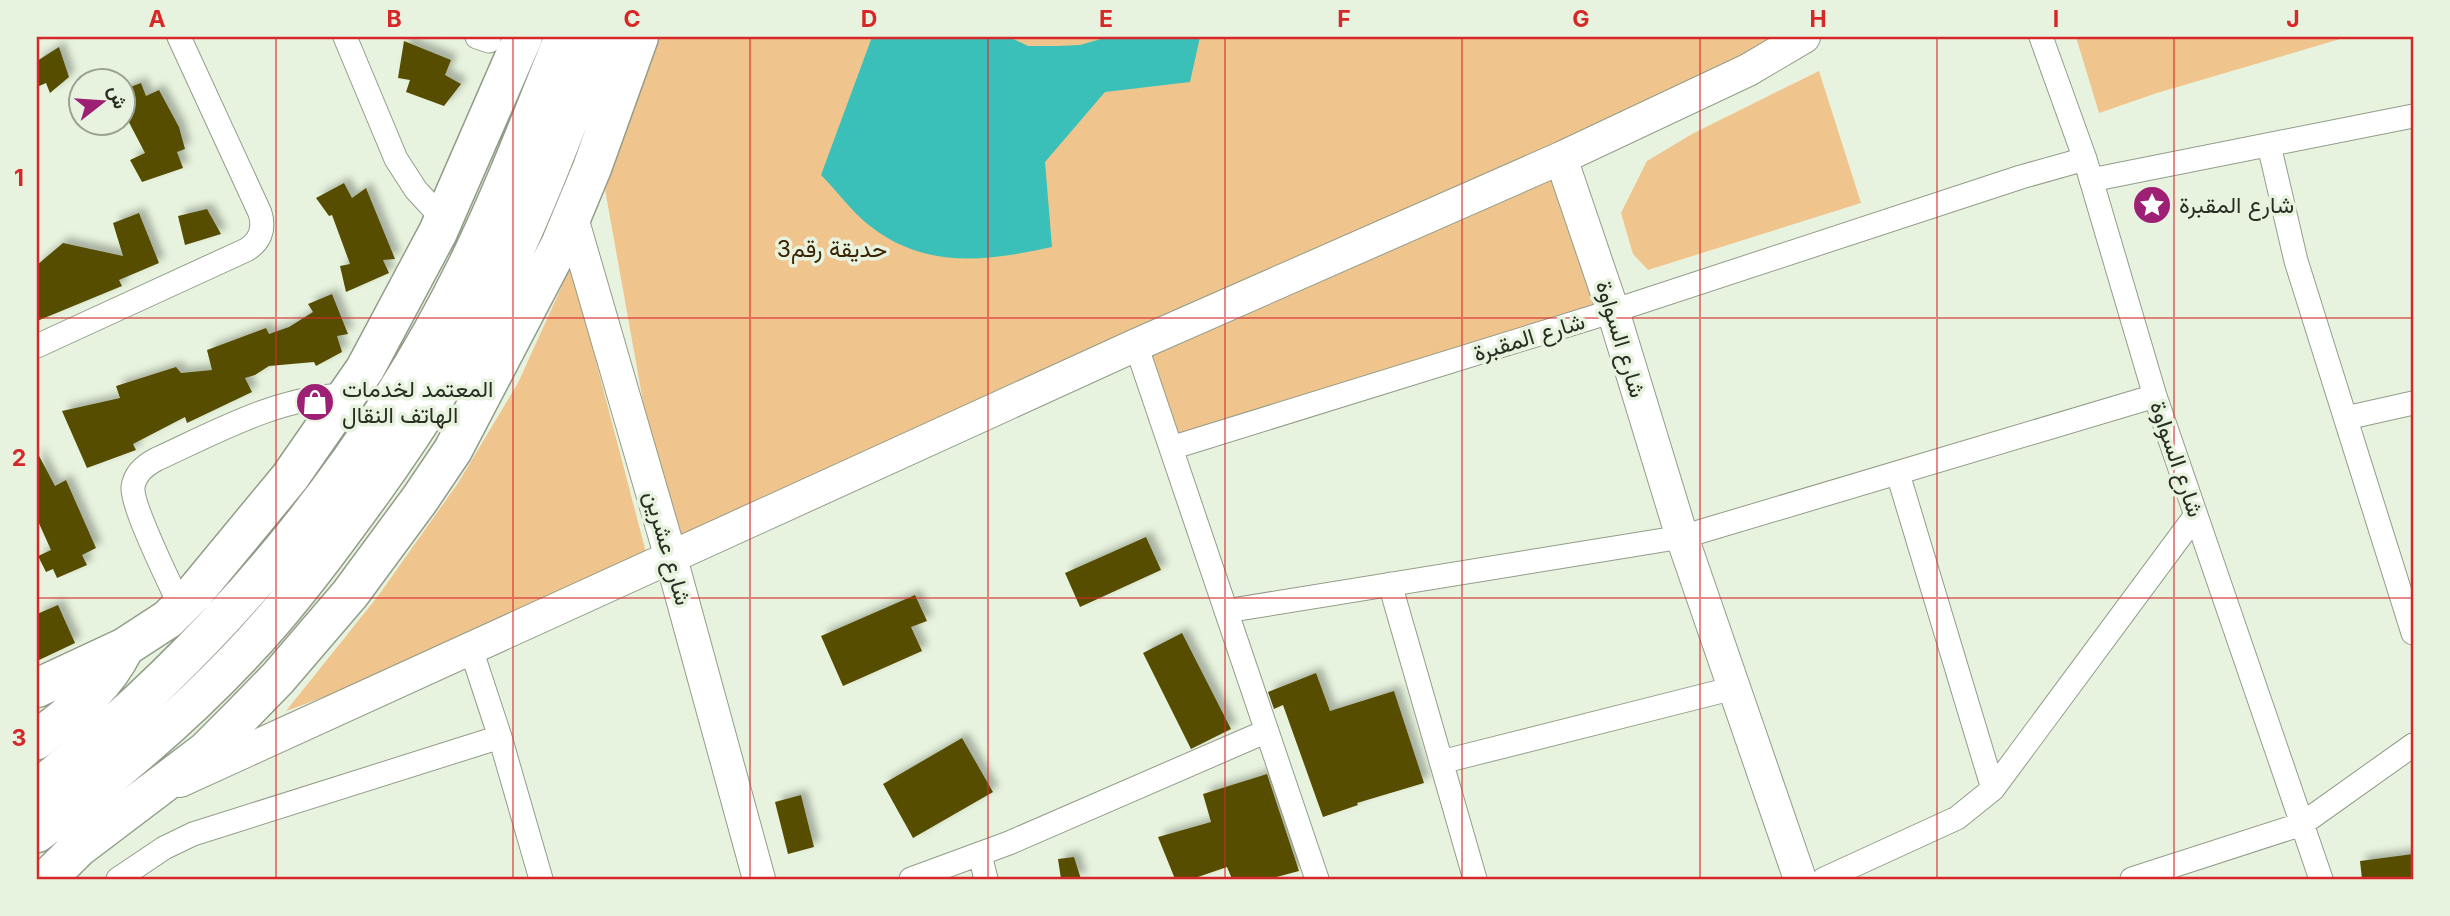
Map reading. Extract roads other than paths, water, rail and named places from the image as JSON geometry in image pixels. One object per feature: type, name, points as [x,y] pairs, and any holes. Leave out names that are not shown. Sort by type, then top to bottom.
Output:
[{"type":"highway","points":[[37,789],[158,684],[219,622],[278,555],[332,486],[381,416],[426,343],[472,257],[503,191],[564,37]]},
{"type":"highway","points":[[37,833],[122,765],[200,697],[272,621],[337,540],[405,445],[472,335],[502,277],[529,218],[602,37]]},
{"type":"highway","points":[[45,874],[206,751],[278,678],[343,603],[386,547],[453,450],[560,245],[639,37]]},
{"type":"highway","points":[[37,688],[125,647],[154,629],[181,607],[290,477],[348,395],[365,369],[443,219],[496,38]]},
{"type":"highway","points":[[37,740],[102,685],[125,647]]},
{"type":"street","points":[[37,346],[246,250],[257,242],[261,235],[260,213],[179,37]]},
{"type":"street","points":[[345,37],[396,159],[416,190],[443,219]]},
{"type":"street","points":[[163,784],[189,779],[1136,345],[1561,158],[1748,70],[1804,37]]},
{"type":"street","name":"شارع السواوة","points":[[2041,37],[2088,169],[2155,396],[2322,879]]},
{"type":"street","name":"شارع المقبرة","points":[[1171,448],[1614,311],[2021,177],[2269,145],[2413,116]]},
{"type":"street","points":[[2269,145],[2296,261],[2413,633]]},
{"type":"street","name":"شارع السواوة","points":[[1561,158],[1614,311],[1682,537],[1800,879]]},
{"type":"street","name":"شارع عشرين","points":[[572,218],[671,558],[759,879]]},
{"type":"street","points":[[1136,345],[1317,879]]},
{"type":"street","points":[[181,607],[136,508],[133,486],[142,469],[157,459],[281,404],[325,395],[348,395]]},
{"type":"street","points":[[1226,611],[1682,537],[2155,396]]},
{"type":"street","points":[[2346,418],[2413,403]]},
{"type":"street","points":[[1898,474],[1993,789]]},
{"type":"street","points":[[1824,879],[1957,818],[1993,789],[2196,515]]},
{"type":"street","points":[[1390,584],[1475,879]]},
{"type":"street","points":[[471,649],[500,737],[541,879]]},
{"type":"street","points":[[1441,762],[1734,688]]},
{"type":"street","points":[[911,879],[980,855],[1267,731]]},
{"type":"street","points":[[118,879],[164,848],[193,834],[500,737]]},
{"type":"street","points":[[2138,878],[2302,824],[2413,745]]},
{"type":"street","points":[[980,855],[986,879]]},
{"type":"water","points":[[872,37],[1009,37],[1028,46],[1058,46],[1080,45],[1108,37],[1200,37],[1190,82],[1105,92],[1045,162],[1052,247],[1004,256],[958,258],[935,256],[891,240],[863,220],[821,175]]},
{"type":"place","name":"شارع المقبرة","points":[[2152,205]]},
{"type":"place","name":"المعتمد لخدمات الهاتف النقال","points":[[315,402]]},
{"type":"park label","name":"حديقة رقم3","points":[[832,249]]}]
